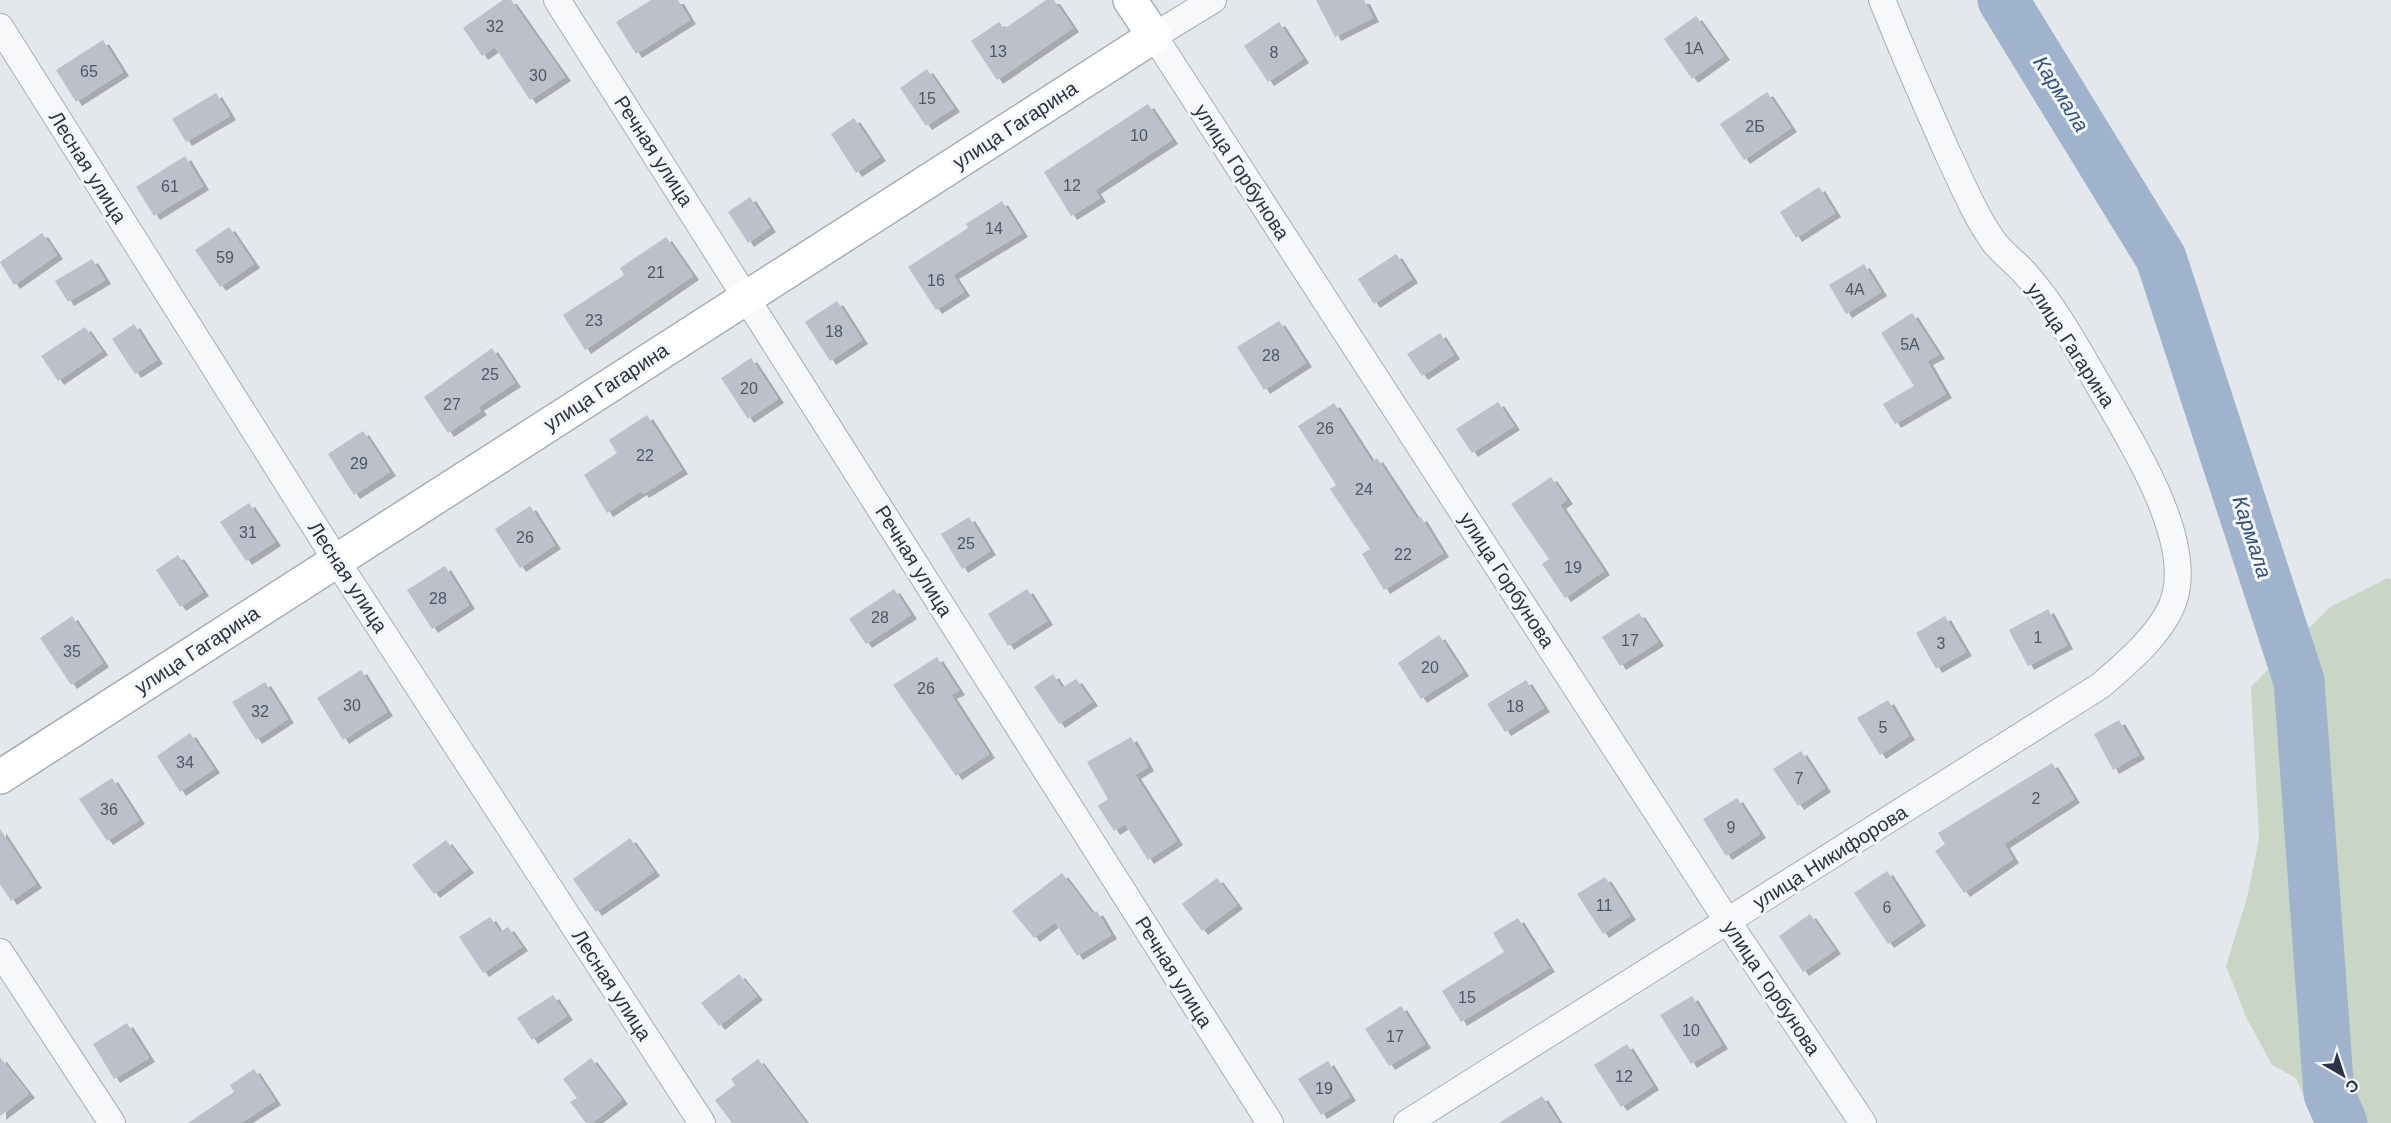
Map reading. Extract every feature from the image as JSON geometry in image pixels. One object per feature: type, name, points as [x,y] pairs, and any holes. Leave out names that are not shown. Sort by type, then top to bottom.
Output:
[{"type":"main road","points":[[1130,0],[1154,36]]},
{"type":"main road","name":"улица Гагарина","points":[[0,777],[1154,36]]},
{"type":"street","name":"Речная улица","points":[[557,0],[1270,1123]]},
{"type":"street","name":"улица Гагарина","points":[[1154,36],[1214,0]]},
{"type":"street","name":"улица Гагарина","points":[[1882,0],[1967,195],[1994,242],[2030,278],[2074,344],[2135,447],[2156,489],[2168,523],[2178,566],[2172,605],[2165,618],[2131,659],[2100,686]]},
{"type":"street","name":"Лесная улица","points":[[0,27],[336,561],[702,1123]]},
{"type":"street","name":"улица Горбунова","points":[[1154,36],[1728,922],[1863,1123]]},
{"type":"street","name":"улица Никифорова","points":[[1407,1123],[2100,686]]},
{"type":"street","points":[[0,952],[112,1123]]},
{"type":"green space","points":[[2388,578],[2391,579],[2391,1123],[2315,1123],[2296,1078],[2272,1065],[2247,1019],[2226,966],[2247,898],[2259,839],[2251,687],[2330,607]]},
{"type":"building","points":[[503,0],[511,0],[565,77],[530,100],[495,47],[482,56],[463,28]]},
{"type":"building","points":[[651,0],[678,0],[690,20],[636,54],[616,22]]},
{"type":"building","points":[[1046,0],[1054,0],[1073,28],[997,80],[971,41],[999,22],[1004,29]]},
{"type":"building","points":[[1316,0],[1364,0],[1373,18],[1335,37]]},
{"type":"building","points":[[1696,16],[1724,56],[1692,79],[1664,39]]},
{"type":"building","points":[[1279,22],[1303,59],[1268,82],[1244,46]]},
{"type":"building","points":[[103,40],[123,72],[76,102],[56,70]]},
{"type":"building","points":[[927,69],[954,108],[926,126],[900,88]]},
{"type":"building","points":[[1767,92],[1791,128],[1744,160],[1720,124]]},
{"type":"building","points":[[216,93],[230,116],[186,142],[172,119]]},
{"type":"building","points":[[1148,104],[1172,140],[1095,190],[1100,198],[1071,216],[1044,172]]},
{"type":"building","points":[[854,118],[880,157],[856,173],[831,134]]},
{"type":"building","points":[[185,156],[203,186],[154,216],[136,187]]},
{"type":"building","points":[[1819,187],[1835,213],[1796,238],[1780,212]]},
{"type":"building","points":[[750,197],[770,228],[748,243],[728,212]]},
{"type":"building","points":[[1002,201],[1022,233],[953,275],[964,292],[936,310],[908,267],[968,228],[966,224]]},
{"type":"building","points":[[229,227],[254,264],[220,287],[195,250]]},
{"type":"building","points":[[42,233],[57,255],[14,285],[0,262]]},
{"type":"building","points":[[666,237],[693,276],[585,350],[563,315],[624,275],[620,268]]},
{"type":"building","points":[[1396,254],[1412,279],[1374,304],[1358,279]]},
{"type":"building","points":[[92,259],[105,280],[68,302],[55,281]]},
{"type":"building","points":[[1864,264],[1881,292],[1846,314],[1829,285]]},
{"type":"building","points":[[837,301],[862,340],[830,361],[805,322]]},
{"type":"building","points":[[1912,313],[1939,355],[1927,361],[1946,394],[1895,424],[1883,404],[1914,386],[1881,333]]},
{"type":"building","points":[[1279,321],[1306,363],[1264,390],[1237,347]]},
{"type":"building","points":[[134,324],[157,360],[135,374],[112,339]]},
{"type":"building","points":[[85,327],[102,351],[58,381],[41,356]]},
{"type":"building","points":[[1440,333],[1454,355],[1422,376],[1407,354]]},
{"type":"building","points":[[492,348],[515,383],[478,407],[481,411],[448,433],[424,397]]},
{"type":"building","points":[[751,358],[778,399],[748,419],[721,378]]},
{"type":"building","points":[[1498,402],[1514,426],[1472,453],[1456,429]]},
{"type":"building","points":[[1334,403],[1372,462],[1377,458],[1417,519],[1421,517],[1443,553],[1384,590],[1362,554],[1370,549],[1330,489],[1336,485],[1298,426]]},
{"type":"building","points":[[647,415],[682,470],[643,494],[641,491],[607,513],[584,475],[617,453],[609,440]]},
{"type":"building","points":[[363,431],[390,472],[354,495],[328,454]]},
{"type":"building","points":[[1551,477],[1567,500],[1560,505],[1604,571],[1565,598],[1542,564],[1549,559],[1511,504]]},
{"type":"building","points":[[249,503],[275,542],[246,561],[220,522]]},
{"type":"building","points":[[530,506],[555,545],[520,568],[495,529]]},
{"type":"building","points":[[969,517],[990,551],[962,569],[941,534]]},
{"type":"building","points":[[178,555],[203,592],[180,607],[156,570]]},
{"type":"building","points":[[445,566],[469,605],[432,629],[407,590]]},
{"type":"building","points":[[894,589],[911,615],[866,644],[849,619]]},
{"type":"building","points":[[1027,589],[1047,621],[1008,646],[988,614]]},
{"type":"building","points":[[2048,609],[2067,645],[2028,666],[2009,630]]},
{"type":"building","points":[[1639,613],[1658,642],[1620,666],[1602,637]]},
{"type":"building","points":[[72,616],[103,663],[71,685],[40,638]]},
{"type":"building","points":[[1945,616],[1966,652],[1936,669],[1916,633]]},
{"type":"building","points":[[1439,635],[1463,672],[1421,699],[1398,663]]},
{"type":"building","points":[[937,657],[959,691],[951,695],[989,754],[956,776],[893,685]]},
{"type":"building","points":[[361,670],[387,712],[343,740],[317,698]]},
{"type":"building","points":[[1053,674],[1062,688],[1076,679],[1092,702],[1059,724],[1034,687]]},
{"type":"building","points":[[1526,680],[1544,708],[1505,732],[1487,704]]},
{"type":"building","points":[[265,682],[288,719],[256,740],[232,702]]},
{"type":"building","points":[[1888,700],[1909,736],[1880,755],[1857,718]]},
{"type":"building","points":[[2119,720],[2139,755],[2113,770],[2094,734]]},
{"type":"building","points":[[190,733],[214,769],[180,792],[157,756]]},
{"type":"building","points":[[1131,737],[1148,767],[1135,775],[1177,841],[1148,860],[1125,824],[1114,831],[1098,806],[1108,799],[1087,762]]},
{"type":"building","points":[[1801,751],[1825,788],[1798,806],[1773,769]]},
{"type":"building","points":[[2052,763],[2074,799],[2004,844],[2013,859],[1964,893],[1935,851],[1945,844],[1938,833]]},
{"type":"building","points":[[112,778],[139,820],[107,841],[79,799]]},
{"type":"building","points":[[1737,798],[1760,834],[1726,856],[1703,819]]},
{"type":"building","points":[[0,829],[36,884],[11,901],[0,884]]},
{"type":"building","points":[[630,838],[654,872],[596,912],[573,879]]},
{"type":"building","points":[[446,840],[468,869],[434,894],[412,865]]},
{"type":"building","points":[[1887,871],[1920,922],[1888,944],[1854,893]]},
{"type":"building","points":[[1062,873],[1093,914],[1097,911],[1111,935],[1077,956],[1055,922],[1034,938],[1012,911]]},
{"type":"building","points":[[1605,877],[1630,916],[1603,934],[1577,894]]},
{"type":"building","points":[[1217,878],[1237,905],[1202,931],[1182,904]]},
{"type":"building","points":[[1810,914],[1835,950],[1803,972],[1779,936]]},
{"type":"building","points":[[490,917],[500,932],[508,927],[522,947],[483,973],[459,937]]},
{"type":"building","points":[[1518,918],[1549,968],[1461,1022],[1442,991],[1504,952],[1493,933]]},
{"type":"building","points":[[739,974],[757,996],[719,1026],[701,1003]]},
{"type":"building","points":[[553,995],[567,1016],[532,1040],[517,1018]]},
{"type":"building","points":[[1692,996],[1722,1045],[1691,1064],[1660,1015]]},
{"type":"building","points":[[1401,1006],[1425,1044],[1389,1066],[1365,1029]]},
{"type":"building","points":[[127,1023],[149,1058],[114,1079],[93,1044]]},
{"type":"building","points":[[1627,1044],[1653,1086],[1621,1107],[1594,1065]]},
{"type":"building","points":[[0,1057],[29,1094],[0,1116]]},
{"type":"building","points":[[591,1058],[622,1100],[592,1123],[586,1123],[570,1102],[577,1098],[563,1079]]},
{"type":"building","points":[[758,1059],[806,1123],[732,1123],[715,1100],[735,1085],[731,1079]]},
{"type":"building","points":[[1328,1061],[1350,1097],[1321,1115],[1298,1079]]},
{"type":"building","points":[[254,1069],[275,1101],[241,1123],[188,1123],[234,1092],[230,1085]]},
{"type":"building","points":[[1542,1096],[1559,1123],[1499,1123]]},
{"type":"waterway","name":"Кармала","points":[[2003,0],[2161,258],[2299,681],[2329,1094],[2342,1123]]}]
